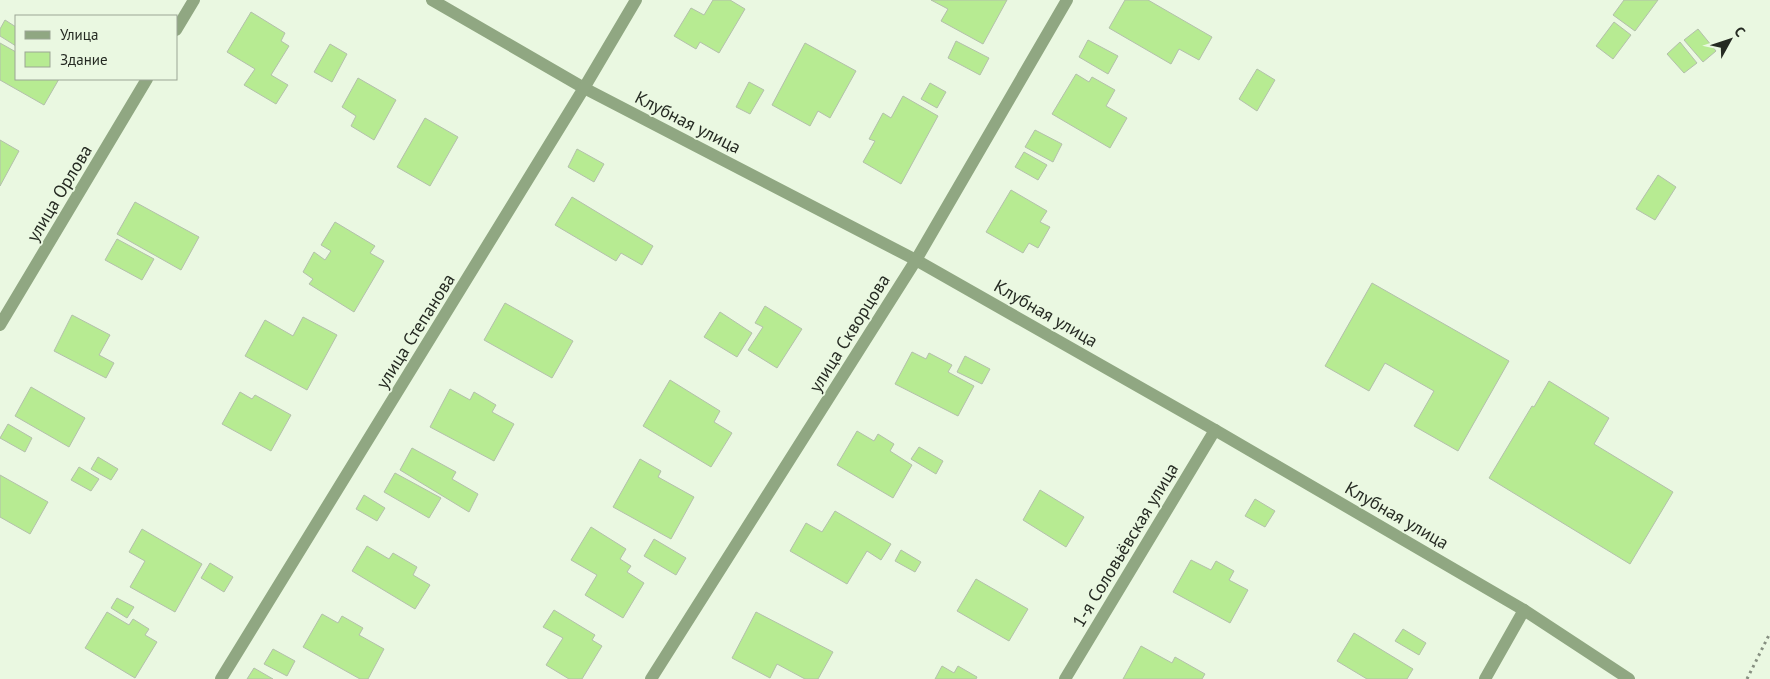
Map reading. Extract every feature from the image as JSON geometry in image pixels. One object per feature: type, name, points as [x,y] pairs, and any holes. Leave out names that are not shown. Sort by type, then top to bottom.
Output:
[{"type":"street","points":[[178,27],[194,0]]},
{"type":"street","name":"Клубная улица","points":[[432,0],[584,88],[916,260],[1215,430],[1524,610],[1629,679]]},
{"type":"street","name":"улица Степанова","points":[[221,679],[584,88],[636,0]]},
{"type":"street","name":"улица Скворцова","points":[[651,679],[916,260],[1067,0]]},
{"type":"street","name":"улица Орлова","points":[[0,325],[146,80]]},
{"type":"street","name":"1-я Соловьёвская улица","points":[[1065,679],[1215,430]]},
{"type":"street","points":[[1484,679],[1524,610]]},
{"type":"path","points":[[1747,679],[1770,633]]},
{"type":"building","points":[[713,0],[730,0],[745,9],[719,53],[700,42],[696,49],[674,36],[691,8],[704,15]]},
{"type":"building","points":[[931,0],[1007,0],[983,44],[941,21],[948,9]]},
{"type":"building","points":[[1125,0],[1148,0],[1212,37],[1199,60],[1179,49],[1171,64],[1109,28]]},
{"type":"building","points":[[1624,0],[1658,0],[1635,31],[1613,15]]},
{"type":"building","points":[[251,12],[285,33],[281,41],[289,46],[271,75],[288,85],[276,104],[244,85],[255,69],[227,52]]},
{"type":"building","points":[[5,20],[15,26],[15,45],[0,36],[0,29]]},
{"type":"building","points":[[1614,22],[1631,35],[1613,59],[1596,46]]},
{"type":"building","points":[[1698,29],[1716,51],[1703,62],[1684,40]]},
{"type":"building","points":[[1088,40],[1118,56],[1108,74],[1079,57]]},
{"type":"building","points":[[956,41],[989,58],[980,75],[948,58]]},
{"type":"building","points":[[1680,42],[1697,63],[1684,73],[1667,54]]},
{"type":"building","points":[[0,43],[15,51],[15,80],[58,80],[44,105],[0,80]]},
{"type":"building","points":[[805,43],[856,71],[830,118],[818,111],[810,126],[772,105]]},
{"type":"building","points":[[330,44],[347,54],[332,82],[314,72]]},
{"type":"building","points":[[1257,69],[1275,80],[1257,111],[1239,99]]},
{"type":"building","points":[[1076,74],[1089,82],[1092,77],[1115,90],[1106,106],[1127,118],[1110,148],[1052,114]]},
{"type":"building","points":[[358,78],[396,100],[374,140],[351,126],[356,116],[342,107]]},
{"type":"building","points":[[749,82],[764,90],[750,114],[736,107]]},
{"type":"building","points":[[930,83],[946,92],[937,108],[921,99]]},
{"type":"building","points":[[903,96],[938,116],[901,184],[863,162],[875,141],[869,139],[883,113],[891,118]]},
{"type":"building","points":[[425,118],[458,137],[430,186],[397,167]]},
{"type":"building","points":[[1035,130],[1062,144],[1053,162],[1025,147]]},
{"type":"building","points":[[0,140],[19,151],[0,186]]},
{"type":"building","points":[[577,149],[604,164],[594,182],[568,167]]},
{"type":"building","points":[[1024,152],[1047,165],[1038,180],[1015,167]]},
{"type":"building","points":[[1658,175],[1676,187],[1655,220],[1636,209]]},
{"type":"building","points":[[1011,190],[1047,211],[1040,222],[1050,227],[1038,248],[1029,243],[1023,253],[986,232]]},
{"type":"building","points":[[572,197],[653,246],[642,265],[621,253],[616,261],[555,225]]},
{"type":"building","points":[[135,202],[199,237],[181,270],[117,234]]},
{"type":"building","points":[[335,222],[375,246],[370,253],[384,261],[354,312],[309,284],[313,279],[303,272],[314,252],[325,260],[331,251],[321,245]]},
{"type":"building","points":[[117,239],[154,259],[142,280],[105,260]]},
{"type":"building","points":[[1372,283],[1509,361],[1458,451],[1414,426],[1434,391],[1385,363],[1369,391],[1325,366]]},
{"type":"building","points":[[505,303],[573,341],[552,378],[484,340]]},
{"type":"building","points":[[765,306],[802,329],[777,368],[748,350],[763,327],[755,323]]},
{"type":"building","points":[[720,312],[752,333],[737,357],[704,337]]},
{"type":"building","points":[[72,315],[110,335],[99,355],[114,363],[106,378],[54,351]]},
{"type":"building","points":[[303,317],[337,335],[307,390],[245,356],[265,320],[293,336]]},
{"type":"building","points":[[912,352],[926,359],[929,353],[952,365],[948,372],[974,386],[958,416],[895,384]]},
{"type":"building","points":[[965,356],[990,369],[982,384],[957,372]]},
{"type":"building","points":[[670,380],[720,411],[714,422],[732,433],[711,467],[643,426]]},
{"type":"building","points":[[1549,381],[1609,418],[1594,444],[1673,492],[1630,564],[1489,478]]},
{"type":"building","points":[[31,387],[85,418],[69,447],[15,416]]},
{"type":"building","points":[[450,389],[470,400],[474,392],[496,405],[492,412],[514,424],[494,461],[430,427]]},
{"type":"building","points":[[240,392],[252,399],[255,395],[291,415],[271,451],[222,424]]},
{"type":"building","points":[[8,424],[32,438],[25,452],[0,438]]},
{"type":"building","points":[[857,431],[874,441],[878,434],[894,444],[890,451],[912,465],[893,498],[837,465]]},
{"type":"building","points":[[919,447],[943,461],[936,474],[911,459]]},
{"type":"building","points":[[412,448],[456,472],[452,479],[478,494],[469,512],[400,470]]},
{"type":"building","points":[[98,457],[118,469],[111,480],[91,469]]},
{"type":"building","points":[[640,459],[661,471],[658,477],[694,497],[671,539],[613,507]]},
{"type":"building","points":[[79,467],[99,479],[91,491],[71,480]]},
{"type":"building","points":[[395,473],[441,498],[429,518],[384,492]]},
{"type":"building","points":[[0,475],[48,502],[30,534],[0,517]]},
{"type":"building","points":[[1040,490],[1084,517],[1066,547],[1023,520]]},
{"type":"building","points":[[364,495],[385,508],[377,521],[356,509]]},
{"type":"building","points":[[1255,499],[1275,511],[1265,527],[1245,516]]},
{"type":"building","points":[[835,511],[891,544],[881,560],[867,551],[847,584],[790,551],[806,523],[822,532]]},
{"type":"building","points":[[591,527],[626,549],[620,559],[631,566],[627,572],[644,583],[623,618],[585,595],[597,575],[571,560]]},
{"type":"building","points":[[142,529],[202,564],[175,612],[130,587],[145,561],[129,552]]},
{"type":"building","points":[[654,539],[686,558],[676,575],[644,556]]},
{"type":"building","points":[[367,546],[389,559],[393,553],[417,567],[413,575],[430,585],[415,609],[352,571]]},
{"type":"building","points":[[901,550],[921,562],[915,572],[895,561]]},
{"type":"building","points":[[1191,560],[1211,570],[1216,561],[1234,571],[1229,580],[1248,590],[1230,623],[1173,592]]},
{"type":"building","points":[[210,563],[233,577],[224,592],[201,578]]},
{"type":"building","points":[[976,579],[1028,609],[1009,641],[957,611]]},
{"type":"building","points":[[117,598],[134,607],[127,618],[111,608]]},
{"type":"building","points":[[554,610],[595,635],[592,640],[602,646],[582,679],[569,679],[546,665],[563,638],[543,627]]},
{"type":"building","points":[[107,612],[129,625],[133,619],[149,629],[145,635],[157,642],[135,678],[85,648]]},
{"type":"building","points":[[756,612],[833,652],[818,679],[805,679],[777,664],[770,678],[732,658]]},
{"type":"building","points":[[322,614],[338,623],[342,616],[363,628],[359,635],[384,649],[368,679],[360,679],[303,647]]},
{"type":"building","points":[[1403,629],[1426,643],[1419,655],[1395,641]]},
{"type":"building","points":[[1354,633],[1413,669],[1407,679],[1367,679],[1337,661]]},
{"type":"building","points":[[1141,646],[1172,663],[1175,657],[1205,674],[1202,679],[1123,679]]},
{"type":"building","points":[[273,649],[295,661],[287,676],[264,664]]},
{"type":"building","points":[[942,666],[954,673],[958,666],[977,677],[976,679],[935,679]]},
{"type":"building","points":[[254,668],[273,679],[247,679]]}]
